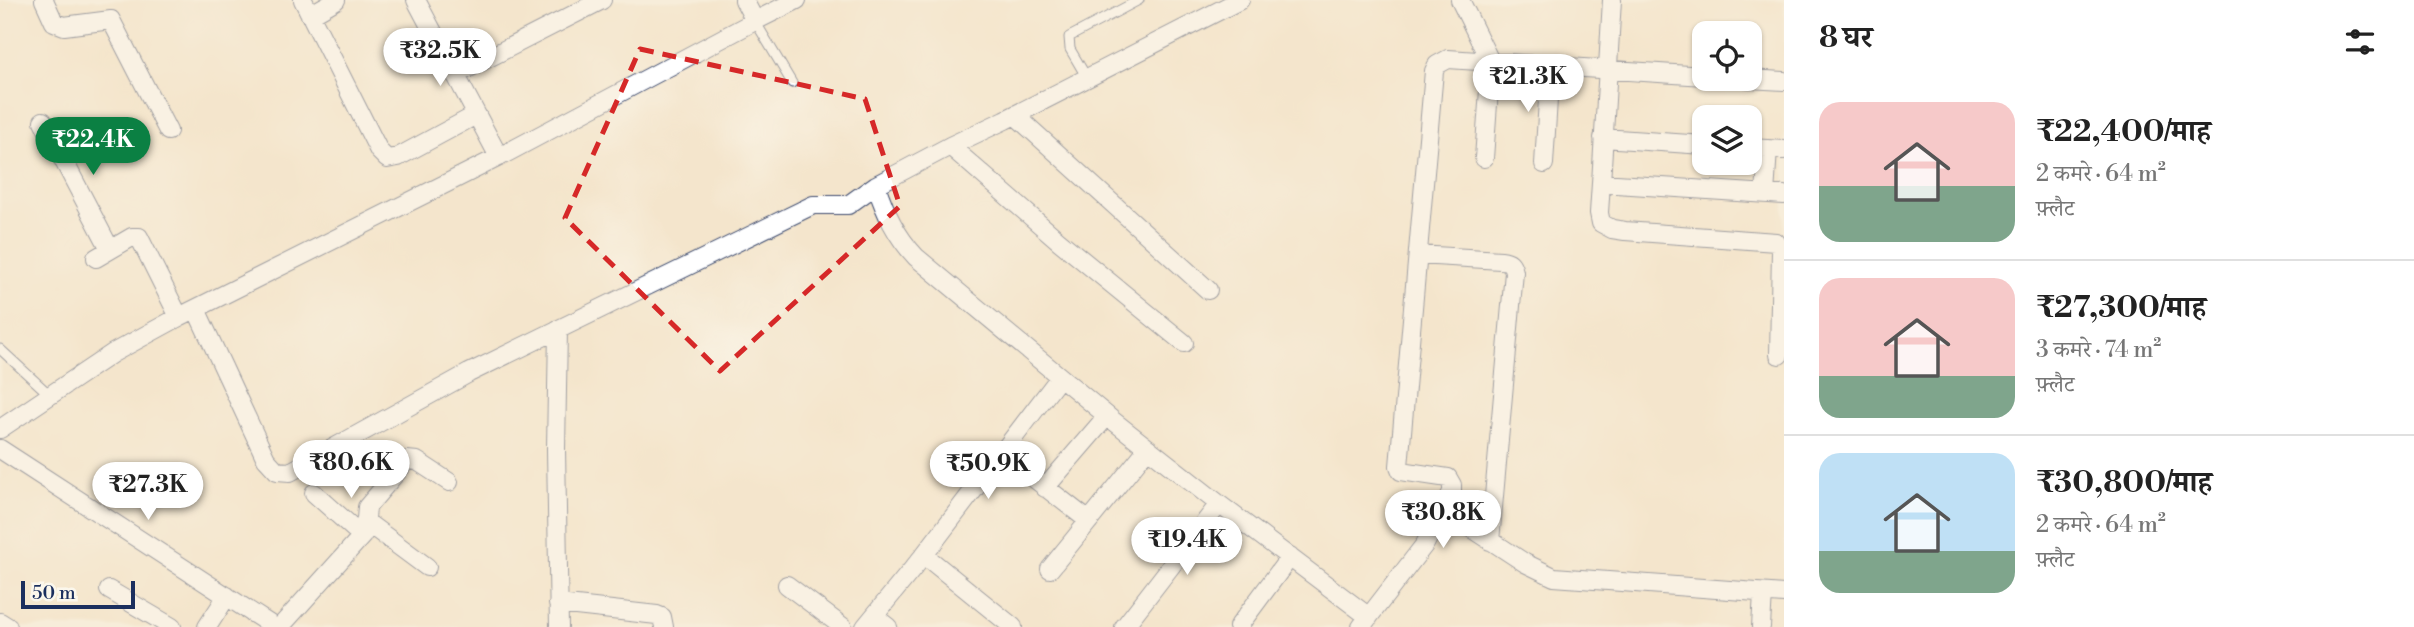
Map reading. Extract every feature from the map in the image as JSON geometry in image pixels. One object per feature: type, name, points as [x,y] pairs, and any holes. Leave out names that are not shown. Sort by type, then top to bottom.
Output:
[{"type":"street","points":[[44,0],[54,22],[64,26],[111,20],[168,131]]},
{"type":"street","points":[[335,0],[307,7],[379,151],[387,159],[398,157],[476,115]]},
{"type":"street","points":[[416,0],[499,157]]},
{"type":"street","points":[[455,75],[602,0]]},
{"type":"street","points":[[744,0],[755,21]]},
{"type":"street","points":[[0,429],[113,353],[179,317],[499,157],[797,0]]},
{"type":"street","points":[[196,309],[266,458],[273,467],[283,473],[295,469],[469,373],[813,205],[848,205],[876,185],[950,146],[1240,0]]},
{"type":"street","points":[[1460,0],[1492,63],[1484,158]]},
{"type":"street","points":[[1612,0],[1600,219],[1606,227],[1612,229],[1776,242],[1781,250],[1779,355]]},
{"type":"street","points":[[876,185],[885,211],[898,235],[916,257],[1107,416],[1290,557],[1365,622],[1425,544],[1452,492],[1451,480],[1442,476],[1408,473],[1401,471],[1399,466],[1434,71],[1437,65],[1448,59],[1692,75]]},
{"type":"street","points":[[1544,164],[1550,67]]},
{"type":"street","points":[[1762,80],[1784,81]]},
{"type":"street","points":[[1015,115],[1208,290]]},
{"type":"street","points":[[43,121],[103,254],[132,237],[139,237],[179,317]]},
{"type":"street","points":[[1603,138],[1692,144]]},
{"type":"street","points":[[950,146],[1059,241],[1184,343]]},
{"type":"street","points":[[1765,194],[1767,149]]},
{"type":"street","points":[[1601,183],[1784,195]]},
{"type":"street","points":[[1418,255],[1502,260],[1513,265],[1490,541]]},
{"type":"street","points":[[558,329],[556,449],[559,627]]},
{"type":"street","points":[[875,623],[1000,452],[1060,377]]},
{"type":"street","points":[[1045,488],[1107,416]]},
{"type":"street","points":[[1050,569],[1148,448]]},
{"type":"street","points":[[0,449],[274,627]]},
{"type":"street","points":[[1000,452],[1089,521]]},
{"type":"street","points":[[280,627],[364,528],[368,507],[407,460],[417,461],[449,482]]},
{"type":"street","points":[[314,493],[427,567]]},
{"type":"street","points":[[1124,627],[1219,504]]},
{"type":"street","points":[[1444,510],[1525,563],[1555,577],[1784,594]]},
{"type":"street","points":[[924,555],[1013,627]]},
{"type":"street","points":[[1238,627],[1290,557]]},
{"type":"street","points":[[787,584],[843,627]]},
{"type":"street","points":[[110,590],[172,627]]},
{"type":"street","points":[[1760,627],[1763,593]]},
{"type":"street","points":[[207,627],[227,596]]},
{"type":"street","points":[[558,604],[657,615],[662,617],[664,627]]},
{"type":"lane","points":[[1087,78],[1070,49],[1069,37],[1139,0]]},
{"type":"lane","points":[[755,21],[792,83]]},
{"type":"lane","points":[[0,349],[50,395]]},
{"type":"highlighted area","points":[[640,49],[865,99],[900,206],[720,371],[565,218]]}]
